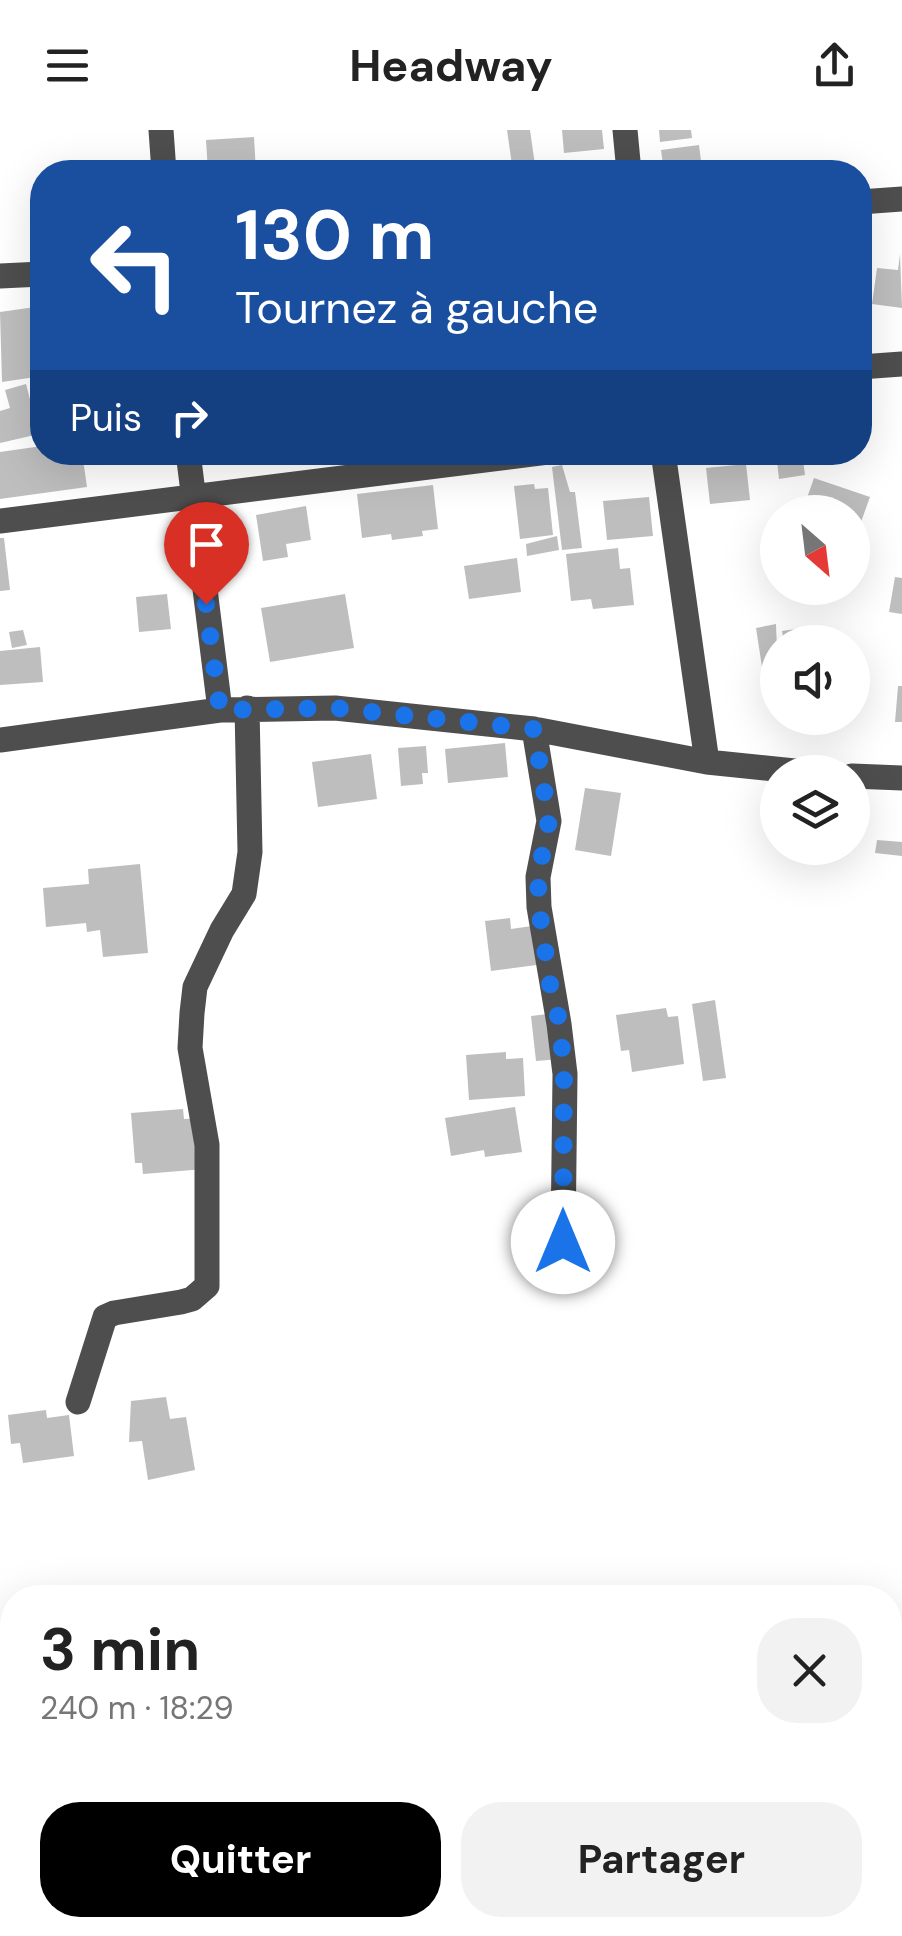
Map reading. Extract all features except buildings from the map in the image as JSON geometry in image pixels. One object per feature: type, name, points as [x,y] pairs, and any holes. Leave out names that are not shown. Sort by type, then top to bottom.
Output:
[{"type":"street","points":[[161,130],[163,160]]},
{"type":"street","points":[[624,130],[628,160]]},
{"type":"street","points":[[872,201],[902,199]]},
{"type":"street","points":[[0,276],[30,275]]},
{"type":"street","points":[[872,366],[902,364]]},
{"type":"street","points":[[189,465],[220,710]]},
{"type":"street","points":[[0,521],[450,465]]},
{"type":"street","points":[[665,465],[707,762]]},
{"type":"street","points":[[78,1402],[106,1317],[181,1302],[206,1286],[207,1144],[190,1048],[192,1013],[194,987],[244,894],[250,852],[248,708]]},
{"type":"street","points":[[0,740],[220,710],[335,708],[534,729],[707,762],[760,767]]},
{"type":"street","points":[[534,729],[549,820],[538,877],[539,908],[560,1024],[564,1074],[563,1242]]},
{"type":"street","points":[[870,777],[902,778]]},
{"type":"route","points":[[206,604],[220,710],[335,708],[534,729],[549,820],[538,877],[539,908],[560,1024],[564,1074],[563,1242]]}]
